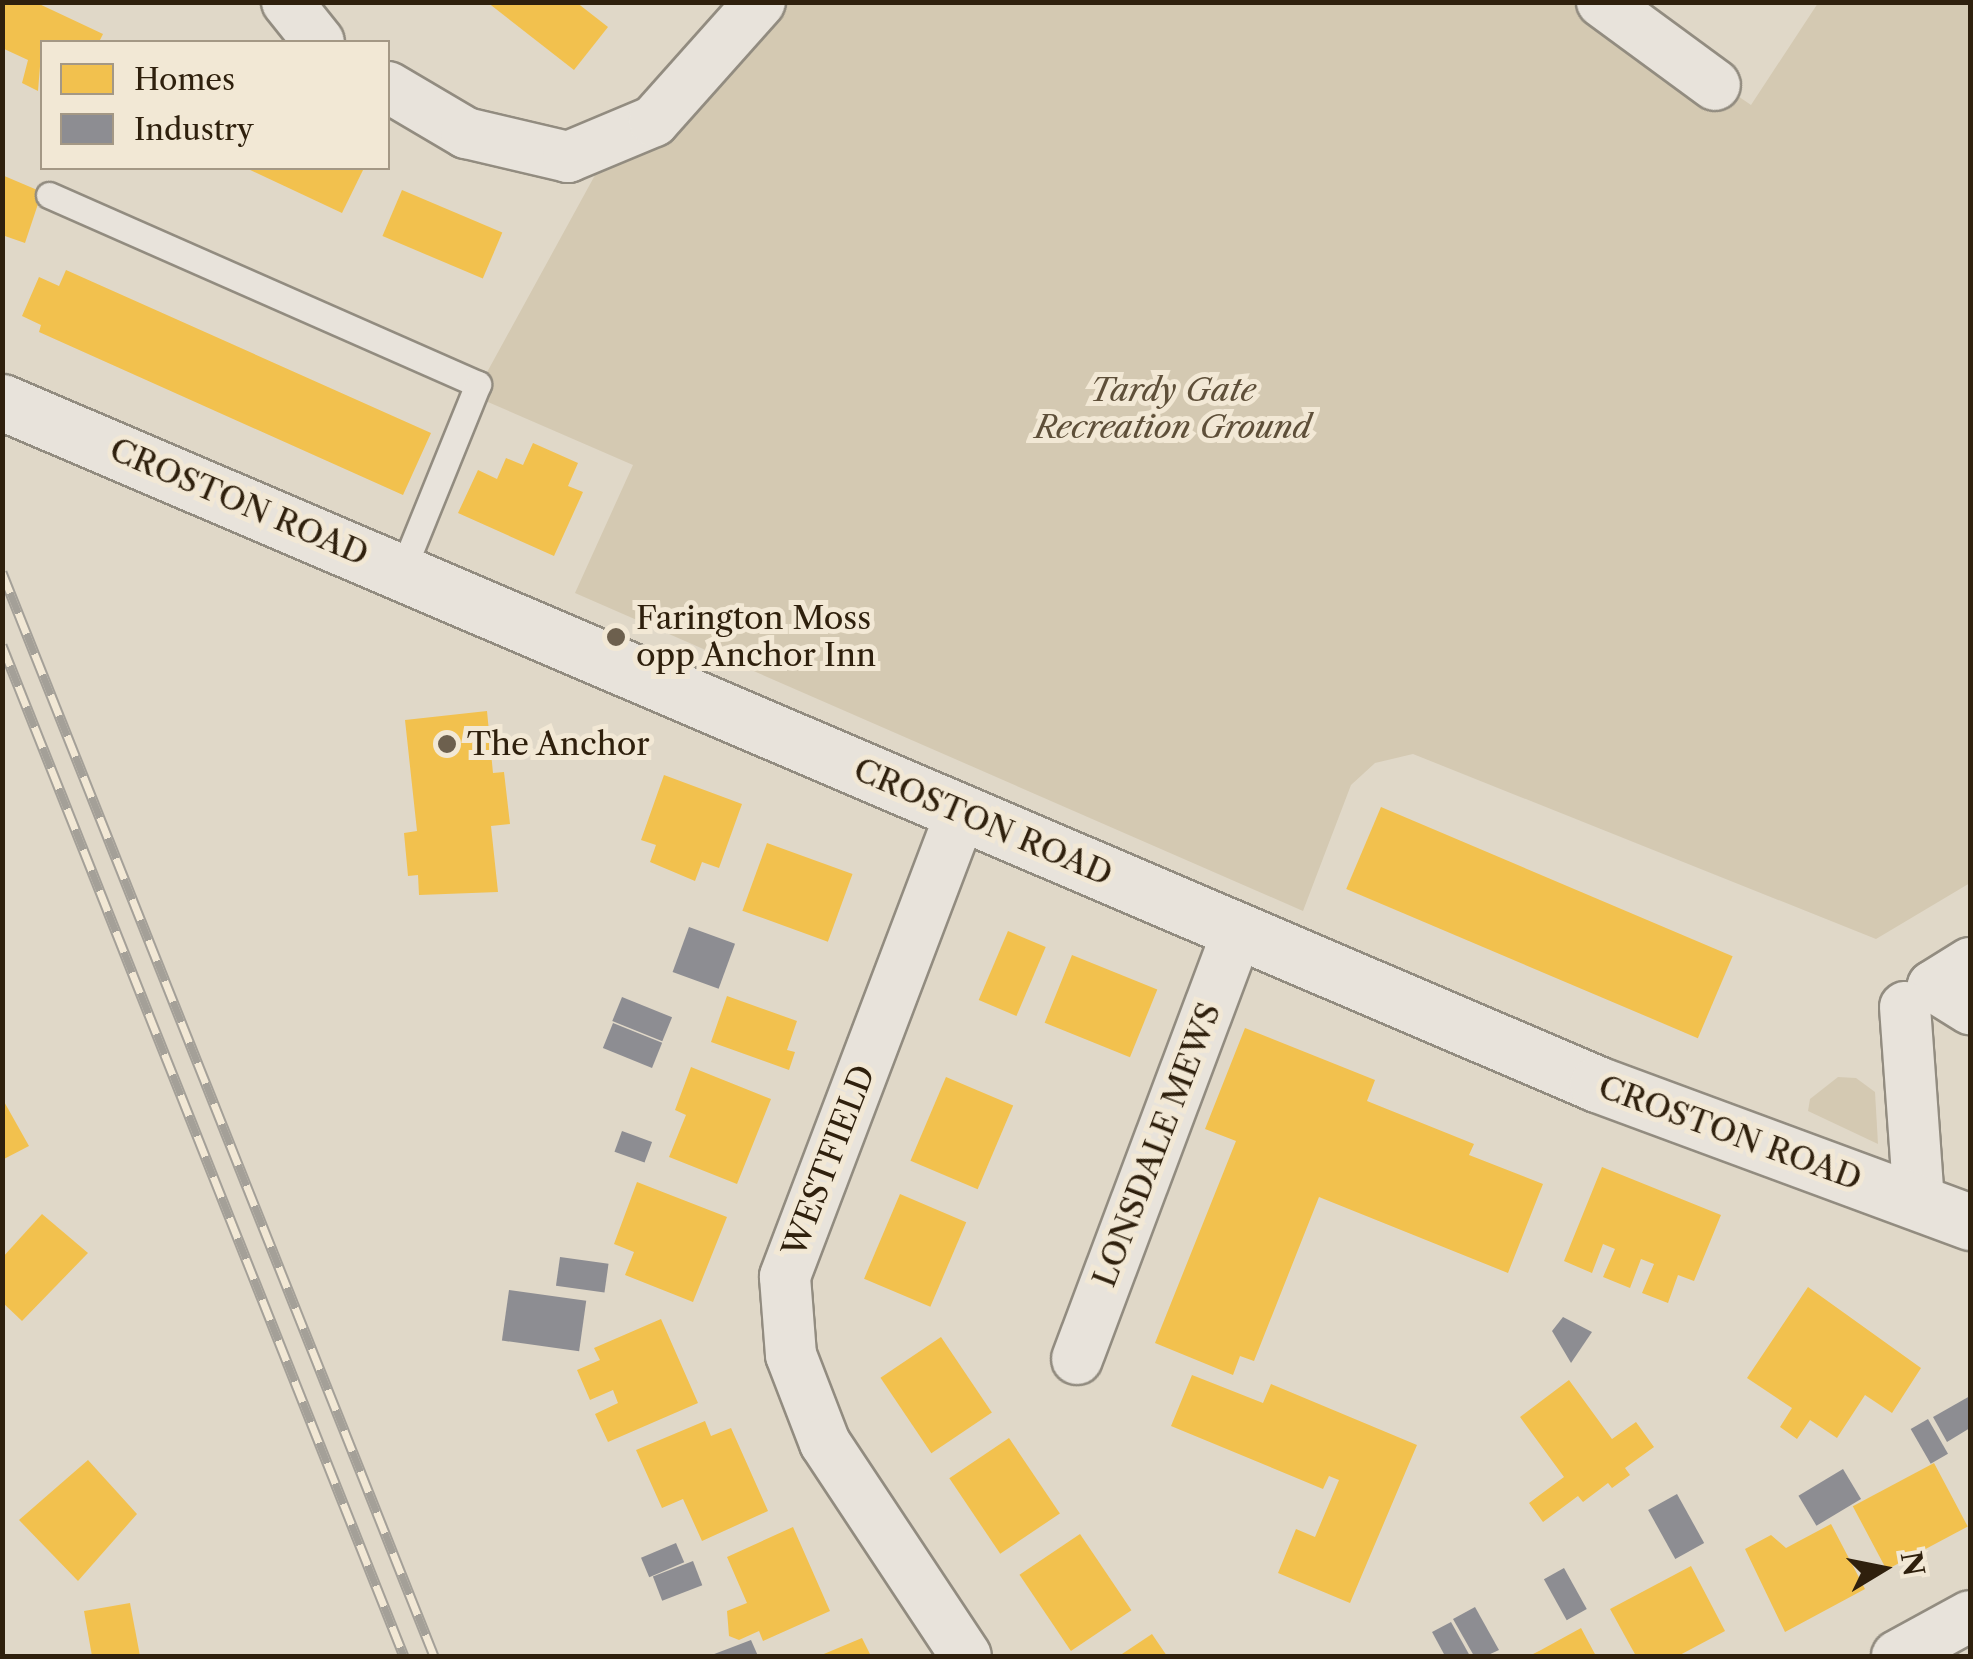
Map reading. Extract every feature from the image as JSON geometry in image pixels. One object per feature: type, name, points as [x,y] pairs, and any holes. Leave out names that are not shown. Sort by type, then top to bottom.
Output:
[{"type":"street","points":[[287,2],[317,40]]},
{"type":"street","points":[[390,88],[466,134],[568,157],[654,121],[760,2]]},
{"type":"street","points":[[1602,2],[1714,85]]},
{"type":"street","name":"CROSTON ROAD","points":[[2,402],[1597,1084],[1970,1222]]},
{"type":"street","name":"WESTFIELD","points":[[961,813],[785,1277],[790,1355],[826,1443],[966,1656]]},
{"type":"street","name":"LONSDALE MEWS","points":[[1077,1359],[1238,931]]},
{"type":"street","points":[[1970,962],[1934,986],[1970,1009]]},
{"type":"street","points":[[1905,1006],[1919,1204]]},
{"type":"street","points":[[1896,1656],[1970,1616]]},
{"type":"lane","points":[[49,196],[478,384],[402,571]]},
{"type":"green space","name":"Tardy Gate Recreation Ground","points":[[775,3],[1602,3],[1751,105],[1818,3],[1970,3],[1970,883],[1876,939],[1413,754],[1375,763],[1351,785],[1303,911],[575,593],[633,465],[474,396],[600,166]]},
{"type":"green space","points":[[1838,1077],[1856,1078],[1875,1092],[1878,1144],[1808,1111],[1810,1099]]},
{"type":"building: Homes","points":[[2,2],[35,2],[103,34],[100,40],[40,40],[38,91],[22,83],[28,60],[2,48]]},
{"type":"building: Homes","points":[[487,2],[576,2],[608,27],[574,70]]},
{"type":"building: Homes","points":[[250,170],[363,170],[342,213]]},
{"type":"building: Homes","points":[[2,175],[42,192],[25,243],[2,235]]},
{"type":"building: Homes","points":[[402,190],[502,233],[483,279],[382,236]]},
{"type":"building: Homes","points":[[66,270],[431,433],[403,495],[39,332],[41,325],[22,316],[39,277],[59,286]]},
{"type":"building: Homes","points":[[533,443],[578,463],[568,486],[583,492],[554,556],[458,513],[478,470],[497,479],[506,458],[523,465]]},
{"type":"building: Homes","points":[[487,711],[493,773],[504,772],[510,824],[491,826],[498,892],[419,895],[418,875],[408,876],[404,833],[417,831],[405,720]]},
{"type":"building: Homes","points":[[664,775],[742,804],[719,868],[702,862],[695,881],[650,862],[656,845],[641,840]]},
{"type":"building: Homes","points":[[1381,807],[1733,956],[1698,1038],[1346,889]]},
{"type":"building: Homes","points":[[767,843],[853,874],[828,942],[742,911]]},
{"type":"building: Homes","points":[[1008,931],[1046,947],[1016,1016],[979,1000]]},
{"type":"building: Homes","points":[[1072,955],[1157,989],[1130,1057],[1045,1023]]},
{"type":"building: Homes","points":[[727,996],[797,1021],[787,1050],[795,1052],[789,1070],[711,1042]]},
{"type":"building: Homes","points":[[1245,1028],[1375,1080],[1367,1101],[1474,1144],[1469,1155],[1543,1184],[1508,1273],[1319,1197],[1254,1361],[1240,1356],[1233,1375],[1155,1343],[1236,1141],[1205,1129]]},
{"type":"building: Homes","points":[[691,1067],[771,1099],[737,1184],[669,1157],[686,1115],[675,1110]]},
{"type":"building: Homes","points":[[946,1077],[1013,1106],[978,1189],[910,1161]]},
{"type":"building: Homes","points":[[2,1098],[29,1146],[2,1160]]},
{"type":"building: Homes","points":[[1602,1167],[1721,1215],[1694,1281],[1678,1275],[1668,1303],[1642,1293],[1654,1264],[1641,1259],[1630,1288],[1603,1277],[1615,1249],[1603,1244],[1592,1273],[1564,1261]]},
{"type":"building: Homes","points":[[637,1182],[727,1217],[693,1302],[625,1275],[634,1252],[614,1244]]},
{"type":"building: Homes","points":[[900,1194],[966,1222],[930,1307],[864,1279]]},
{"type":"building: Homes","points":[[42,1214],[88,1253],[22,1321],[2,1302],[2,1258]]},
{"type":"building: Homes","points":[[1808,1287],[1921,1368],[1892,1413],[1865,1395],[1837,1438],[1810,1420],[1797,1439],[1780,1427],[1792,1408],[1747,1378]]},
{"type":"building: Homes","points":[[661,1319],[698,1403],[608,1442],[595,1414],[618,1403],[613,1390],[590,1400],[577,1370],[600,1360],[594,1348]]},
{"type":"building: Homes","points":[[941,1337],[992,1412],[931,1453],[880,1378]]},
{"type":"building: Homes","points":[[1192,1375],[1263,1403],[1271,1384],[1417,1445],[1350,1603],[1278,1573],[1296,1529],[1315,1537],[1339,1480],[1329,1476],[1323,1489],[1171,1426]]},
{"type":"building: Homes","points":[[1569,1380],[1612,1439],[1636,1422],[1654,1447],[1625,1468],[1630,1475],[1612,1488],[1608,1483],[1583,1502],[1578,1496],[1543,1522],[1529,1503],[1564,1477],[1520,1417]]},
{"type":"building: Homes","points":[[705,1421],[711,1436],[731,1428],[768,1511],[702,1541],[683,1499],[662,1508],[636,1450]]},
{"type":"building: Homes","points":[[1009,1438],[1060,1513],[1000,1554],[949,1478]]},
{"type":"building: Homes","points":[[88,1460],[137,1514],[78,1581],[19,1520]]},
{"type":"building: Homes","points":[[1934,1463],[1968,1527],[1887,1570],[1853,1506]]},
{"type":"building: Homes","points":[[1831,1524],[1865,1589],[1785,1632],[1745,1549],[1771,1535],[1786,1548]]},
{"type":"building: Homes","points":[[793,1527],[830,1611],[763,1641],[759,1631],[739,1640],[729,1636],[727,1611],[747,1603],[727,1557]]},
{"type":"building: Homes","points":[[1080,1534],[1131,1610],[1071,1651],[1019,1575]]},
{"type":"building: Homes","points":[[1691,1566],[1725,1631],[1678,1656],[1636,1656],[1610,1609]]},
{"type":"building: Homes","points":[[130,1603],[140,1656],[92,1656],[84,1611]]},
{"type":"building: Homes","points":[[1581,1628],[1596,1656],[1529,1656],[1541,1650]]},
{"type":"building: Homes","points":[[1152,1634],[1167,1656],[1119,1656]]},
{"type":"building: Homes","points":[[862,1638],[871,1656],[819,1656]]},
{"type":"building: Industry","points":[[689,927],[735,944],[719,989],[673,972]]},
{"type":"building: Industry","points":[[622,997],[672,1017],[662,1041],[612,1021]]},
{"type":"building: Industry","points":[[613,1023],[662,1043],[652,1068],[603,1048]]},
{"type":"building: Industry","points":[[622,1131],[652,1142],[645,1163],[614,1152]]},
{"type":"building: Industry","points":[[560,1257],[609,1264],[604,1293],[556,1286]]},
{"type":"building: Industry","points":[[509,1290],[586,1301],[579,1351],[502,1341]]},
{"type":"building: Industry","points":[[1563,1317],[1592,1332],[1571,1363],[1552,1331]]},
{"type":"building: Industry","points":[[1970,1396],[1970,1428],[1947,1442],[1933,1417]]},
{"type":"building: Industry","points":[[1928,1419],[1948,1454],[1931,1464],[1911,1429]]},
{"type":"building: Industry","points":[[1843,1469],[1861,1499],[1816,1526],[1798,1496]]},
{"type":"building: Industry","points":[[1677,1494],[1704,1543],[1675,1559],[1648,1510]]},
{"type":"building: Industry","points":[[676,1543],[684,1562],[649,1577],[641,1558]]},
{"type":"building: Industry","points":[[693,1561],[702,1585],[662,1601],[653,1576]]},
{"type":"building: Industry","points":[[1564,1568],[1587,1609],[1567,1620],[1544,1579]]},
{"type":"building: Industry","points":[[1475,1607],[1499,1650],[1486,1656],[1474,1656],[1453,1619]]},
{"type":"building: Industry","points":[[1451,1622],[1470,1656],[1445,1656],[1432,1632]]},
{"type":"building: Industry","points":[[751,1640],[758,1656],[709,1656]]},
{"type":"railway","points":[[2,572],[434,1656]]},
{"type":"railway","points":[[2,645],[404,1656]]},
{"type":"place","name":"Farington Moss opp Anchor Inn","points":[[616,637]]},
{"type":"place","name":"The Anchor","points":[[447,744]]}]
